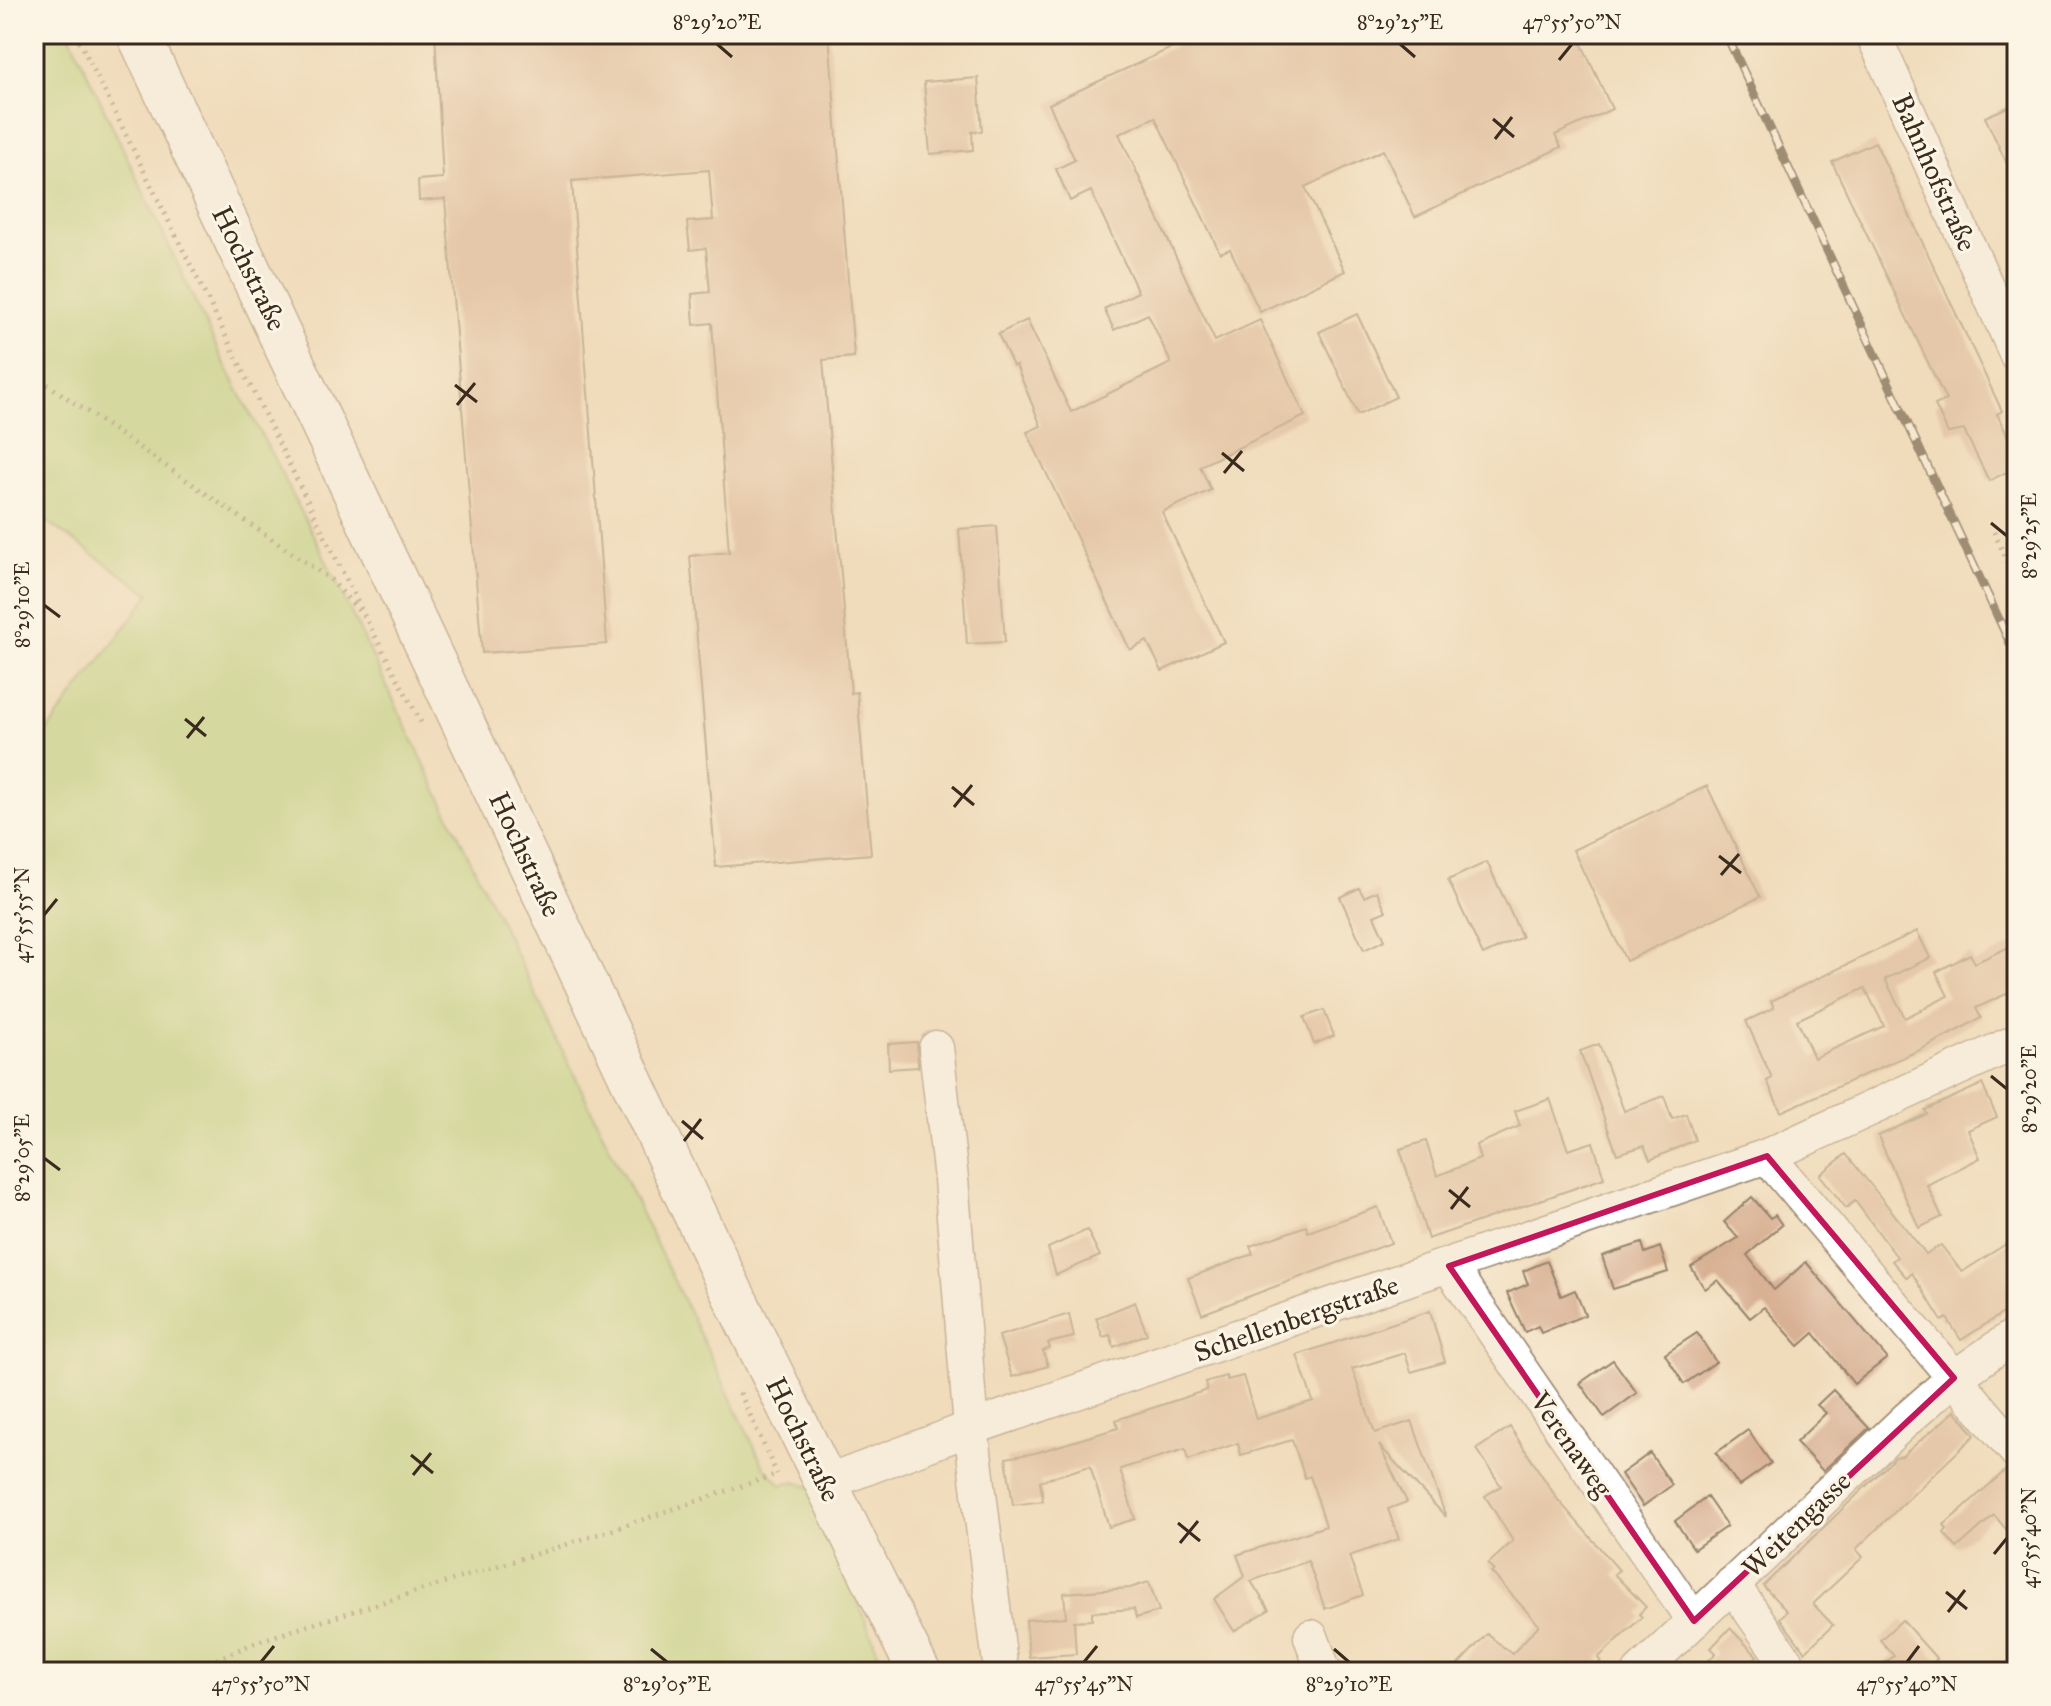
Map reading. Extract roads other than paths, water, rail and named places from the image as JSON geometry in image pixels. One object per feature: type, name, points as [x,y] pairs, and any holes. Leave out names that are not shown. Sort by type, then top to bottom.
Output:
[{"type":"street","name":"Hochstraße","points":[[138,34],[822,1476],[919,1672]]},
{"type":"street","name":"Bahnhofstraße","points":[[1873,34],[2017,355]]},
{"type":"street","name":"Schellenbergstraße","points":[[822,1476],[1767,1156],[2009,1045]]},
{"type":"street","points":[[936,1048],[951,1179],[971,1428],[1001,1672]]},
{"type":"street","points":[[1767,1156],[2017,1452]]},
{"type":"street","name":"Verenaweg","points":[[1449,1266],[1694,1621]]},
{"type":"street","name":"Weitengasse","points":[[1640,1672],[1954,1378],[2017,1334]]},
{"type":"street","points":[[1732,1584],[1793,1672]]},
{"type":"street","points":[[1311,1637],[1324,1672]]},
{"type":"railway","points":[[1726,34],[2017,658]]}]
